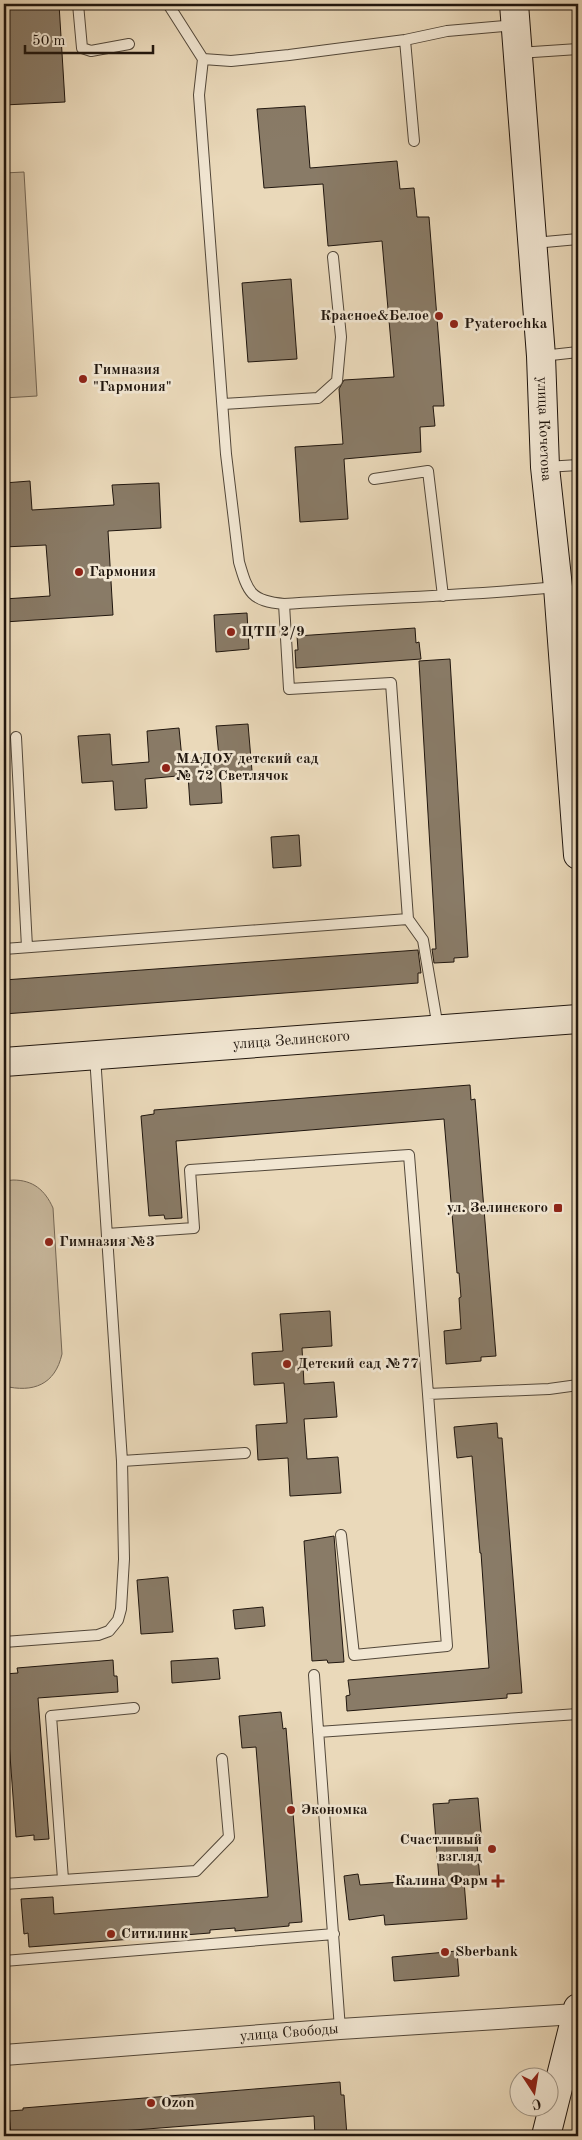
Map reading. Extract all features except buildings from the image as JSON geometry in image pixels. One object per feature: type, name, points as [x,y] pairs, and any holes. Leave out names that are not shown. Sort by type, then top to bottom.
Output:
[{"type":"main road","name":"улица Кочетова","points":[[514,14],[541,356],[545,467],[558,587],[578,855]]},
{"type":"main road","name":"улица Зелинского","points":[[4,1062],[578,1019]]},
{"type":"main road","points":[[546,2136],[577,2011]]},
{"type":"street","name":"улица Свободы","points":[[4,2055],[577,2011]]},
{"type":"lane","points":[[78,4],[82,48],[91,51],[129,44]]},
{"type":"lane","points":[[168,4],[203,59],[199,94],[226,454],[239,562],[244,579],[252,595],[267,602],[284,604],[401,596],[443,596],[558,587]]},
{"type":"lane","points":[[203,59],[231,61],[405,40],[514,14]]},
{"type":"lane","points":[[405,40],[414,141]]},
{"type":"lane","points":[[517,54],[578,49]]},
{"type":"lane","points":[[532,243],[578,239]]},
{"type":"lane","points":[[223,404],[318,398],[337,381],[341,338],[333,257]]},
{"type":"lane","points":[[541,356],[578,352]]},
{"type":"lane","points":[[545,467],[578,465]]},
{"type":"lane","points":[[374,479],[428,471],[443,596]]},
{"type":"lane","points":[[284,604],[289,689],[390,683],[408,919],[423,940],[438,1029]]},
{"type":"lane","points":[[16,737],[27,947]]},
{"type":"lane","points":[[4,948],[408,919]]},
{"type":"lane","points":[[4,1642],[98,1635],[109,1631],[118,1620],[121,1609],[124,1559],[122,1461],[95,1055]]},
{"type":"lane","points":[[107,1234],[194,1228],[190,1170],[409,1155],[447,1646],[354,1654],[341,1535]]},
{"type":"lane","points":[[428,1394],[578,1386]]},
{"type":"lane","points":[[122,1461],[245,1453]]},
{"type":"lane","points":[[314,1675],[340,2029]]},
{"type":"lane","points":[[63,1879],[51,1716],[134,1708]]},
{"type":"lane","points":[[318,1732],[578,1714]]},
{"type":"lane","points":[[4,1884],[196,1870],[229,1837],[222,1759]]},
{"type":"lane","points":[[4,1961],[334,1934]]},
{"type":"shaded area","points":[[24,172],[37,396],[4,398],[4,173]]},
{"type":"shaded area","points":[[20,1180],[38,1187],[53,1208],[62,1354],[59,1365],[48,1380],[33,1387],[24,1388],[4,1386],[4,1181]]},
{"type":"place","name":"Красное&Белое","points":[[439,316]]},
{"type":"place","name":"Pyaterochka","points":[[454,324]]},
{"type":"place","name":"Гимназия \"Гармония\"","points":[[83,379]]},
{"type":"place","name":"Гармония","points":[[79,572]]},
{"type":"place","name":"ЦТП 2/9","points":[[231,632]]},
{"type":"place","name":"МАДОУ детский сад № 72 Светлячок","points":[[166,768]]},
{"type":"place","name":"ул. Зелинского","points":[[558,1208]]},
{"type":"place","name":"Гимназия №3","points":[[49,1242]]},
{"type":"place","name":"Детский сад №77","points":[[287,1364]]},
{"type":"place","name":"Экономка","points":[[291,1810]]},
{"type":"place","name":"Счастливый взгляд","points":[[492,1849]]},
{"type":"place","name":"Калина Фарм","points":[[498,1881]]},
{"type":"place","name":"Ситилинк","points":[[111,1934]]},
{"type":"place","name":"Sberbank","points":[[445,1952]]},
{"type":"place","name":"Ozon","points":[[151,2103]]}]
